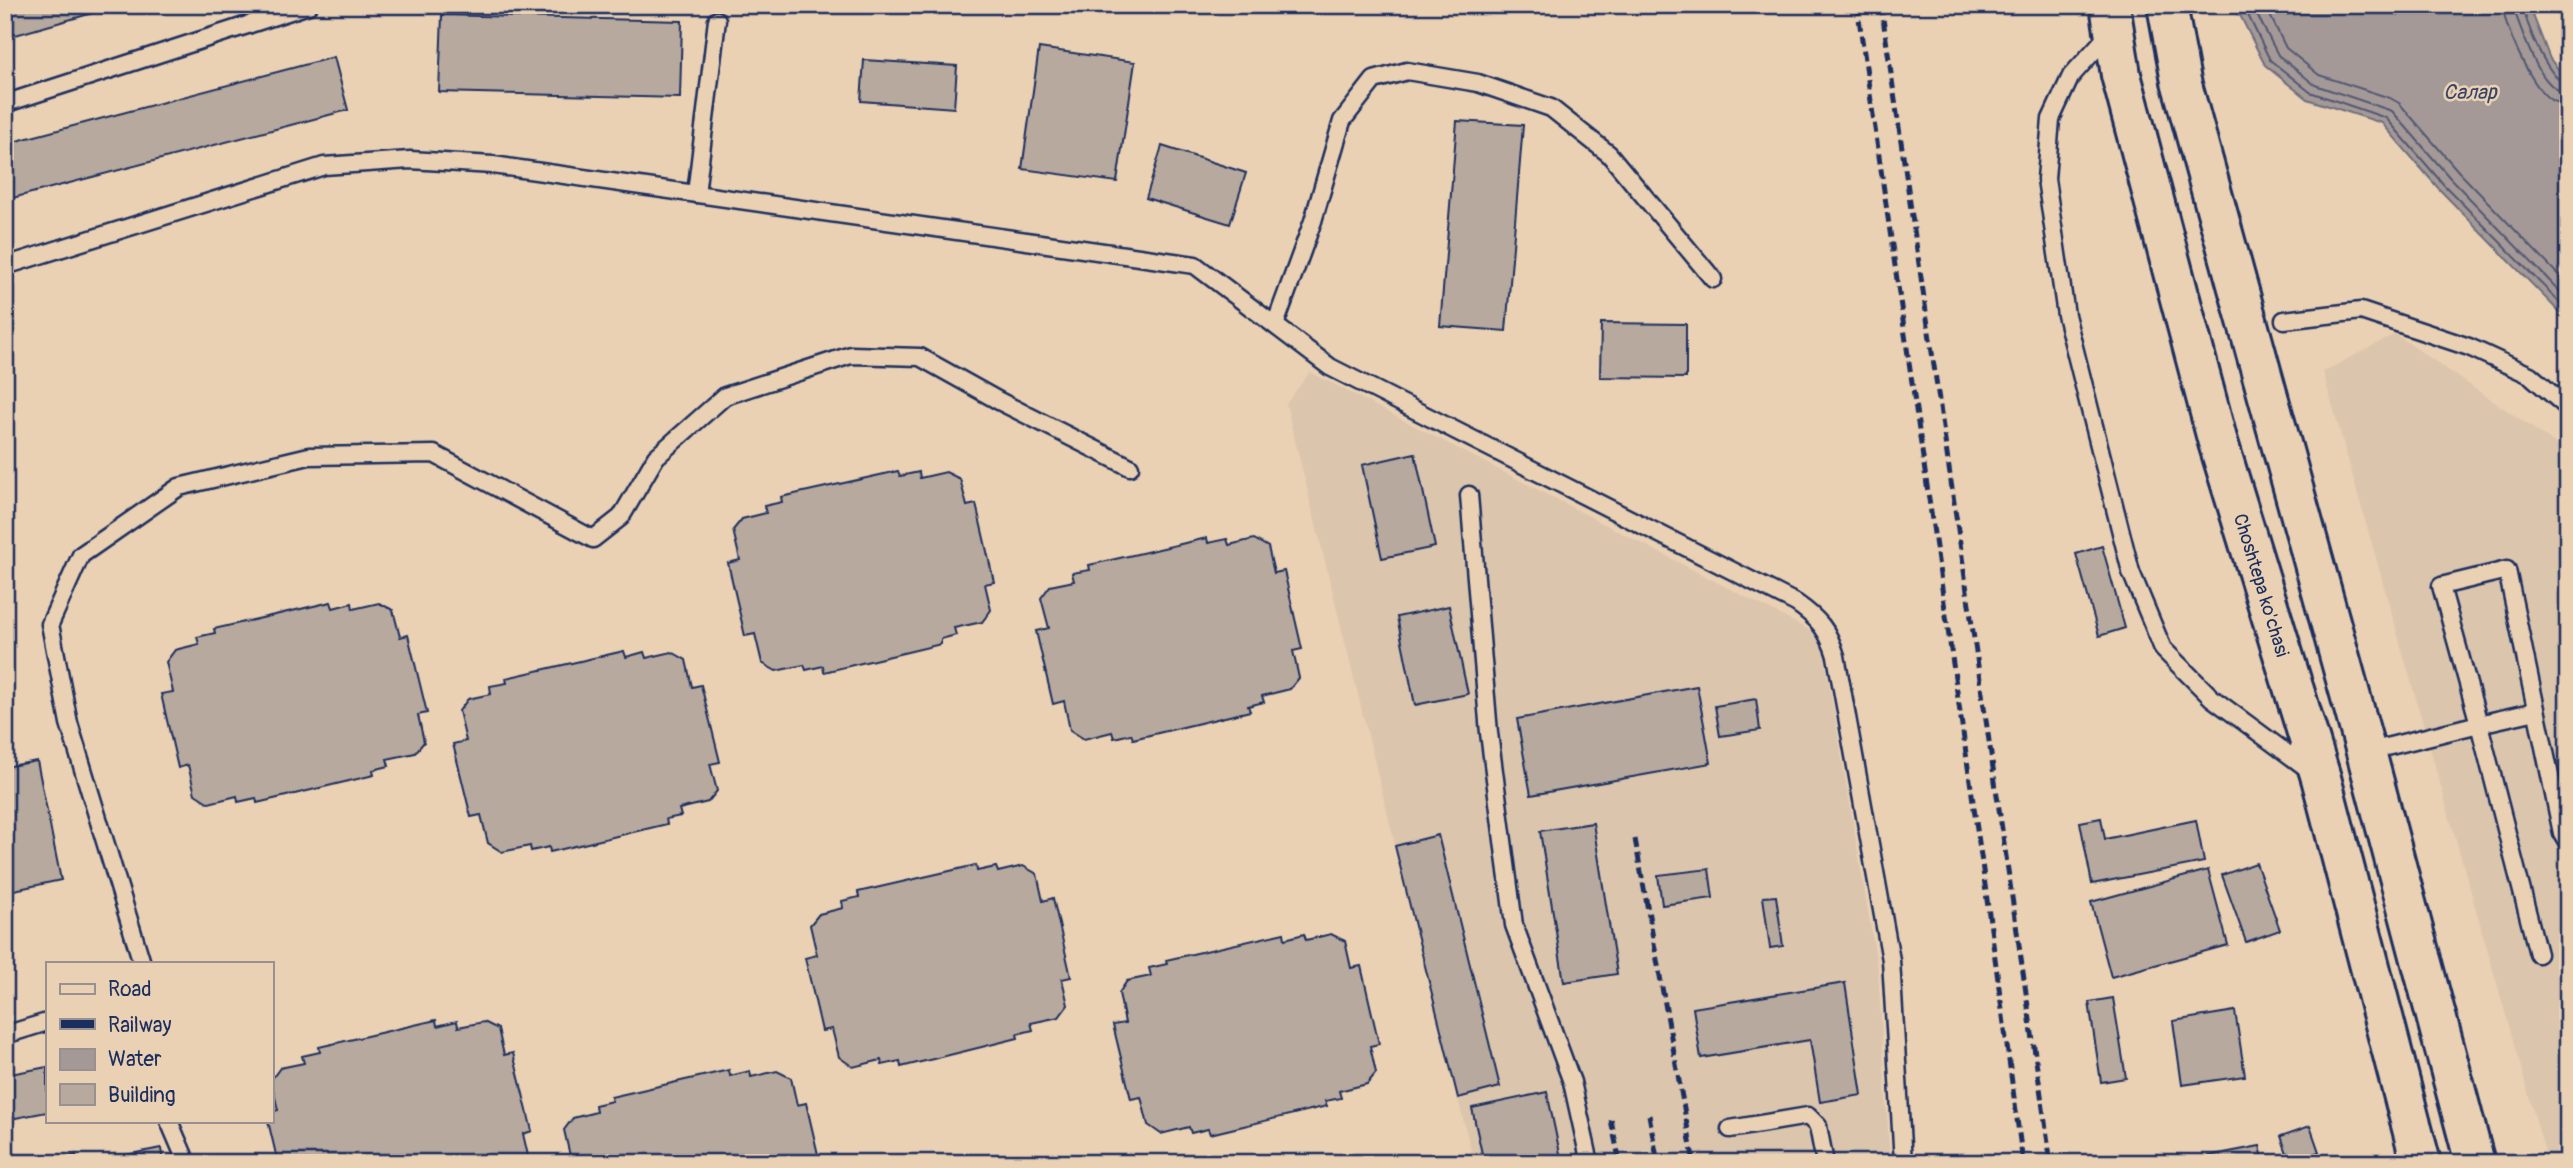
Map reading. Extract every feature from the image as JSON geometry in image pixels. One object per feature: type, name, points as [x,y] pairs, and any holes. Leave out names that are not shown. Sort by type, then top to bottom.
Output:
[{"type":"main road","points":[[2168,17],[2181,81],[2366,752],[2475,1163]]},
{"type":"main road","name":"Choshtepa ko'chasi","points":[[2111,18],[2121,75],[2217,439],[2321,778],[2421,1163]]},
{"type":"lane","points":[[5,102],[309,5]]},
{"type":"lane","points":[[2111,18],[2071,76],[2051,119],[2046,179],[2066,315],[2131,572],[2163,649],[2212,698],[2321,778]]},
{"type":"lane","points":[[696,194],[717,20]]},
{"type":"lane","points":[[1275,325],[1313,221],[1342,121],[1374,80],[1406,71],[1478,83],[1551,108],[1609,154],[1713,279]]},
{"type":"lane","points":[[5,266],[324,166],[410,160],[493,165],[1195,265],[1330,366],[1784,597],[1816,617],[1830,637],[1836,656],[1891,960],[1903,1163]]},
{"type":"lane","points":[[2284,320],[2361,311],[2469,347],[2530,375],[2568,408]]},
{"type":"lane","points":[[142,962],[69,723],[50,624],[80,555],[179,487],[309,456],[433,454],[593,540],[621,517],[656,457],[725,396],[851,355],[920,357],[999,401],[1130,467]]},
{"type":"lane","points":[[1469,495],[1489,733],[1514,925],[1572,1082],[1590,1163]]},
{"type":"lane","points":[[2538,954],[2441,586],[2507,570],[2562,833],[2568,843]]},
{"type":"lane","points":[[2366,752],[2536,711]]},
{"type":"lane","points":[[5,1035],[46,1022]]},
{"type":"lane","points":[[1730,1129],[1808,1116],[1818,1126],[1825,1163]]},
{"type":"lane","points":[[169,1122],[187,1163]]},
{"type":"shaded area","points":[[2395,334],[2568,452],[2568,1163],[2548,1163],[2323,372]]},
{"type":"shaded area","points":[[1310,372],[1821,636],[1878,970],[1890,1163],[1474,1163],[1286,404]]},
{"type":"water","name":"Салар","points":[[2225,5],[2529,5],[2550,59],[2568,81],[2568,321],[2439,189],[2382,123],[2307,99],[2265,65],[2241,17]]},
{"type":"building","points":[[5,5],[121,5],[5,38]]},
{"type":"building","points":[[442,15],[682,21],[680,98],[439,92]]},
{"type":"building","points":[[1039,48],[1135,62],[1117,182],[1022,169]]},
{"type":"building","points":[[334,57],[348,110],[5,200],[5,144]]},
{"type":"building","points":[[864,60],[957,66],[954,108],[861,101]]},
{"type":"building","points":[[1457,121],[1523,125],[1506,331],[1440,326]]},
{"type":"building","points":[[1162,146],[1246,173],[1230,224],[1146,198]]},
{"type":"building","points":[[1601,323],[1686,324],[1686,378],[1600,377]]},
{"type":"building","points":[[1415,453],[1435,547],[1382,558],[1362,465]]},
{"type":"building","points":[[898,471],[900,476],[919,472],[920,478],[946,472],[960,479],[967,506],[976,504],[994,582],[985,584],[991,610],[982,622],[954,628],[956,635],[941,639],[941,644],[824,672],[823,666],[806,670],[804,665],[776,671],[762,663],[755,634],[745,636],[728,563],[740,560],[733,530],[742,519],[766,513],[764,506],[782,502],[781,497]]},
{"type":"building","points":[[1207,538],[1208,543],[1227,539],[1229,545],[1254,539],[1268,547],[1274,573],[1284,571],[1302,649],[1293,651],[1299,678],[1290,689],[1262,696],[1264,702],[1248,706],[1250,711],[1133,739],[1131,734],[1114,738],[1112,732],[1084,739],[1070,730],[1064,701],[1053,704],[1036,631],[1049,628],[1041,598],[1050,586],[1074,581],[1072,573],[1090,570],[1089,565]]},
{"type":"building","points":[[2102,546],[2125,628],[2099,636],[2076,554]]},
{"type":"building","points":[[331,602],[333,608],[352,603],[353,609],[379,603],[393,610],[400,637],[408,635],[427,713],[418,715],[424,742],[415,753],[387,759],[389,766],[373,770],[374,775],[257,803],[256,798],[238,802],[237,796],[209,803],[195,794],[188,765],[178,768],[161,694],[173,692],[166,662],[175,650],[199,644],[197,637],[215,633],[214,629]]},
{"type":"building","points":[[1449,606],[1468,694],[1415,705],[1397,617]]},
{"type":"building","points":[[624,651],[626,657],[644,652],[646,658],[672,652],[686,660],[692,687],[701,685],[720,762],[710,764],[717,791],[708,802],[679,809],[681,816],[666,819],[667,824],[550,852],[549,847],[531,851],[530,846],[502,852],[488,843],[481,815],[471,817],[453,744],[466,741],[459,711],[468,699],[491,694],[490,686],[507,683],[506,678]]},
{"type":"building","points":[[1697,686],[1711,763],[1531,795],[1517,719]]},
{"type":"building","points":[[1756,699],[1760,730],[1720,736],[1715,706]]},
{"type":"building","points":[[37,761],[61,880],[5,892],[5,767]]},
{"type":"building","points":[[2101,818],[2105,839],[2196,820],[2204,862],[2092,884],[2080,822]]},
{"type":"building","points":[[1593,823],[1617,974],[1564,982],[1540,831]]},
{"type":"building","points":[[1438,835],[1500,1087],[1458,1098],[1395,846]]},
{"type":"building","points":[[2256,863],[2280,930],[2246,942],[2222,875]]},
{"type":"building","points":[[976,865],[977,871],[996,867],[998,872],[1023,866],[1037,874],[1043,901],[1053,898],[1071,977],[1062,979],[1068,1005],[1059,1017],[1031,1023],[1033,1030],[1017,1034],[1018,1038],[901,1067],[900,1061],[882,1065],[881,1060],[853,1067],[839,1057],[832,1029],[822,1031],[805,958],[817,955],[810,925],[819,914],[843,908],[842,901],[859,897],[858,892]]},
{"type":"building","points":[[1709,869],[1713,898],[1662,905],[1658,875]]},
{"type":"building","points":[[2208,870],[2228,945],[2111,977],[2091,902]]},
{"type":"building","points":[[1776,896],[1783,946],[1770,948],[1763,897]]},
{"type":"building","points":[[1284,933],[1285,939],[1304,934],[1306,940],[1331,934],[1345,941],[1351,968],[1361,966],[1379,1044],[1370,1046],[1376,1073],[1367,1084],[1339,1091],[1341,1098],[1325,1101],[1327,1106],[1210,1134],[1208,1129],[1191,1133],[1189,1127],[1161,1134],[1148,1125],[1141,1097],[1131,1099],[1113,1025],[1125,1023],[1119,993],[1127,981],[1151,976],[1149,968],[1167,964],[1166,960]]},
{"type":"building","points":[[1845,983],[1862,1095],[1820,1102],[1810,1040],[1701,1058],[1693,1008]]},
{"type":"building","points":[[2113,998],[2126,1078],[2101,1082],[2089,1002]]},
{"type":"building","points":[[2235,1011],[2245,1076],[2182,1085],[2173,1021]]},
{"type":"building","points":[[436,1020],[437,1026],[457,1021],[458,1027],[484,1022],[498,1029],[504,1055],[513,1053],[532,1131],[523,1134],[529,1160],[527,1163],[278,1163],[268,1122],[273,1122],[273,1111],[278,1110],[273,1077],[280,1068],[304,1063],[302,1056],[320,1052],[319,1047]]},
{"type":"building","points":[[46,1067],[46,1112],[5,1120],[5,1075]]},
{"type":"building","points":[[729,1070],[730,1076],[750,1071],[751,1077],[777,1071],[791,1078],[797,1105],[806,1103],[820,1163],[559,1163],[571,1160],[564,1130],[573,1118],[596,1112],[595,1105],[612,1101],[611,1097]]},
{"type":"building","points":[[1547,1092],[1562,1163],[1484,1163],[1472,1108]]},
{"type":"building","points":[[5,1121],[11,1152],[5,1153]]},
{"type":"building","points":[[2310,1126],[2319,1152],[2290,1162],[2281,1136]]},
{"type":"building","points":[[2260,1146],[2264,1163],[2210,1163],[2208,1156]]},
{"type":"building","points":[[161,1148],[163,1163],[86,1163]]},
{"type":"building","points":[[76,1155],[77,1163],[24,1163]]},
{"type":"railway","points":[[1857,5],[2023,1163]]},
{"type":"railway","points":[[1881,5],[2051,1163]]},
{"type":"railway","points":[[1635,839],[1694,1163]]},
{"type":"railway","points":[[1649,1115],[1658,1163]]},
{"type":"railway","points":[[1611,1120],[1620,1163]]}]
